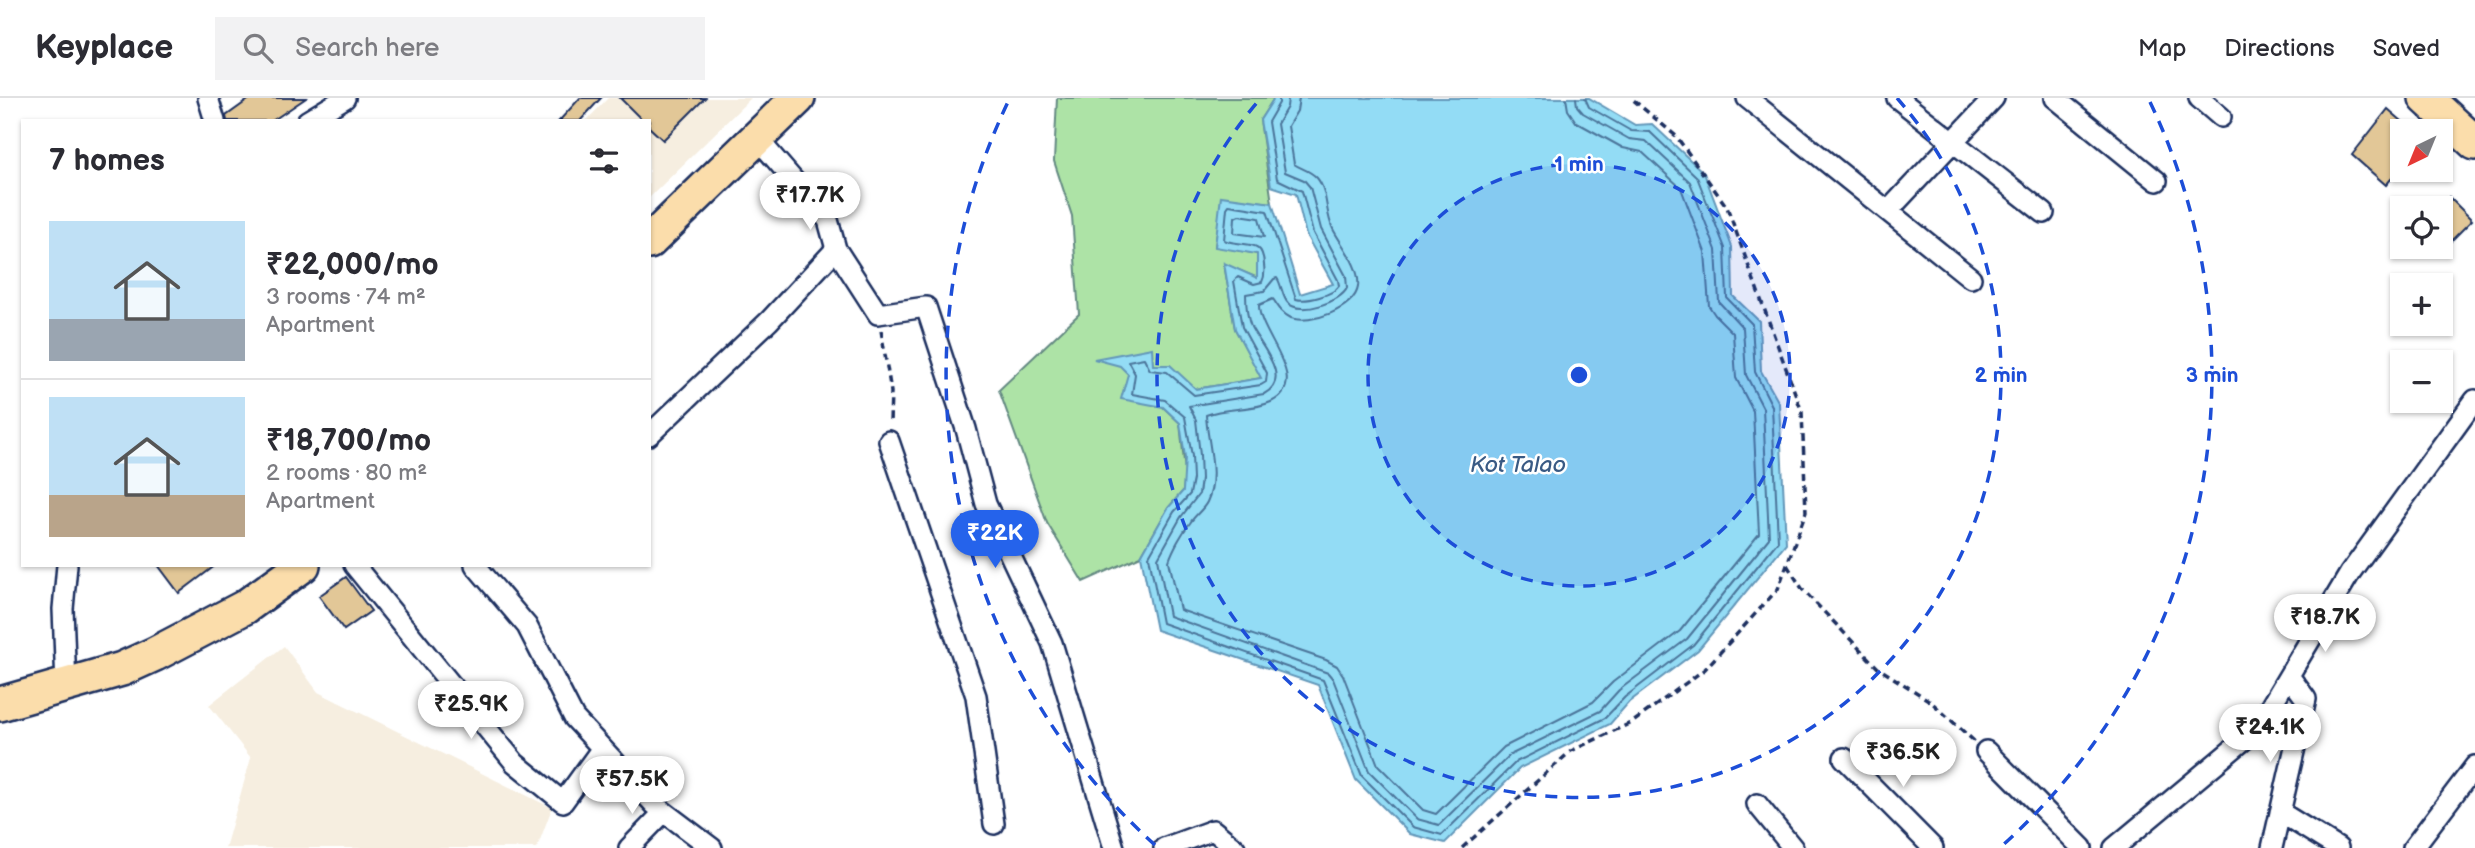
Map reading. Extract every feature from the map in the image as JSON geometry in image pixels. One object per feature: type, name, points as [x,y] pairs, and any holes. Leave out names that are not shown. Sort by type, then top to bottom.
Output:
[{"type":"highway","points":[[651,240],[798,98]]},
{"type":"highway","points":[[2426,98],[2475,143]]},
{"type":"highway","points":[[0,704],[122,669],[245,607],[300,567]]},
{"type":"street","points":[[208,98],[214,119]]},
{"type":"street","points":[[310,119],[345,98]]},
{"type":"street","points":[[1747,98],[1971,278]]},
{"type":"street","points":[[1897,98],[2044,213]]},
{"type":"street","points":[[1888,211],[1994,98]]},
{"type":"street","points":[[2055,98],[2157,181]]},
{"type":"street","points":[[2199,98],[2221,117]]},
{"type":"street","points":[[757,138],[828,220],[836,249],[878,314],[926,307],[966,429],[986,504],[1052,643],[1114,848]]},
{"type":"street","points":[[651,433],[769,321],[836,249]]},
{"type":"street","points":[[2114,848],[2257,729],[2350,572],[2475,400]]},
{"type":"street","points":[[889,441],[975,696],[993,824]]},
{"type":"street","points":[[66,686],[63,609],[67,567]]},
{"type":"street","points":[[356,567],[515,763],[564,802],[602,748]]},
{"type":"street","points":[[477,567],[527,626],[574,718],[664,811],[712,848]]},
{"type":"street","points":[[2272,848],[2306,699],[2289,676]]},
{"type":"street","points":[[1986,751],[2082,848]]},
{"type":"street","points":[[1844,758],[1933,848]]},
{"type":"street","points":[[2413,848],[2475,765]]},
{"type":"street","points":[[1757,804],[1793,848]]},
{"type":"street","points":[[629,848],[664,811]]},
{"type":"street","points":[[2280,812],[2338,848]]},
{"type":"street","points":[[1164,848],[1213,830],[1235,848]]},
{"type":"path","points":[[1462,848],[1571,751],[1633,722],[1705,669],[1778,589],[1806,512],[1802,412],[1727,207],[1676,136],[1631,98]]},
{"type":"path","points":[[878,314],[891,392],[889,441]]},
{"type":"path","points":[[1787,564],[1803,590],[1878,668],[1930,701],[1986,751]]},
{"type":"shaded area","points":[[608,98],[751,98],[651,196],[651,119],[588,119]]},
{"type":"shaded area","points":[[284,646],[318,692],[552,808],[537,848],[225,848],[251,758],[209,705]]},
{"type":"green space","points":[[1057,98],[1274,98],[1260,120],[1272,203],[1222,197],[1215,246],[1257,254],[1258,278],[1224,264],[1235,329],[1262,378],[1196,389],[1163,407],[1180,423],[1185,472],[1183,491],[1168,508],[1141,556],[1083,582],[1047,523],[999,390],[1079,314],[1072,216],[1054,161]]},
{"type":"water","name":"Kot Talao","points":[[1274,98],[1589,98],[1635,125],[1652,124],[1704,173],[1732,247],[1733,296],[1759,321],[1761,371],[1779,403],[1786,543],[1698,650],[1629,702],[1610,724],[1520,768],[1445,843],[1410,834],[1356,780],[1318,685],[1156,630],[1141,556],[1168,508],[1183,491],[1185,457],[1180,423],[1163,407],[1121,399],[1128,374],[1120,366],[1094,359],[1152,348],[1153,365],[1170,365],[1196,389],[1261,378],[1235,329],[1224,263],[1257,278],[1257,254],[1215,247],[1221,196],[1272,203],[1300,294],[1333,284],[1306,235],[1296,194],[1271,186],[1260,120]]},
{"type":"building","points":[[251,98],[306,98],[275,119],[227,119],[226,116]]},
{"type":"building","points":[[580,98],[601,98],[582,119],[561,119]]},
{"type":"building","points":[[620,98],[705,98],[663,140],[651,129],[651,119],[641,119]]},
{"type":"building","points":[[2388,109],[2400,119],[2390,119],[2390,180],[2386,185],[2352,155]]},
{"type":"building","points":[[2453,201],[2472,220],[2453,239]]},
{"type":"building","points":[[160,567],[213,567],[179,593]]},
{"type":"building","points":[[346,577],[371,611],[344,630],[319,596]]}]
